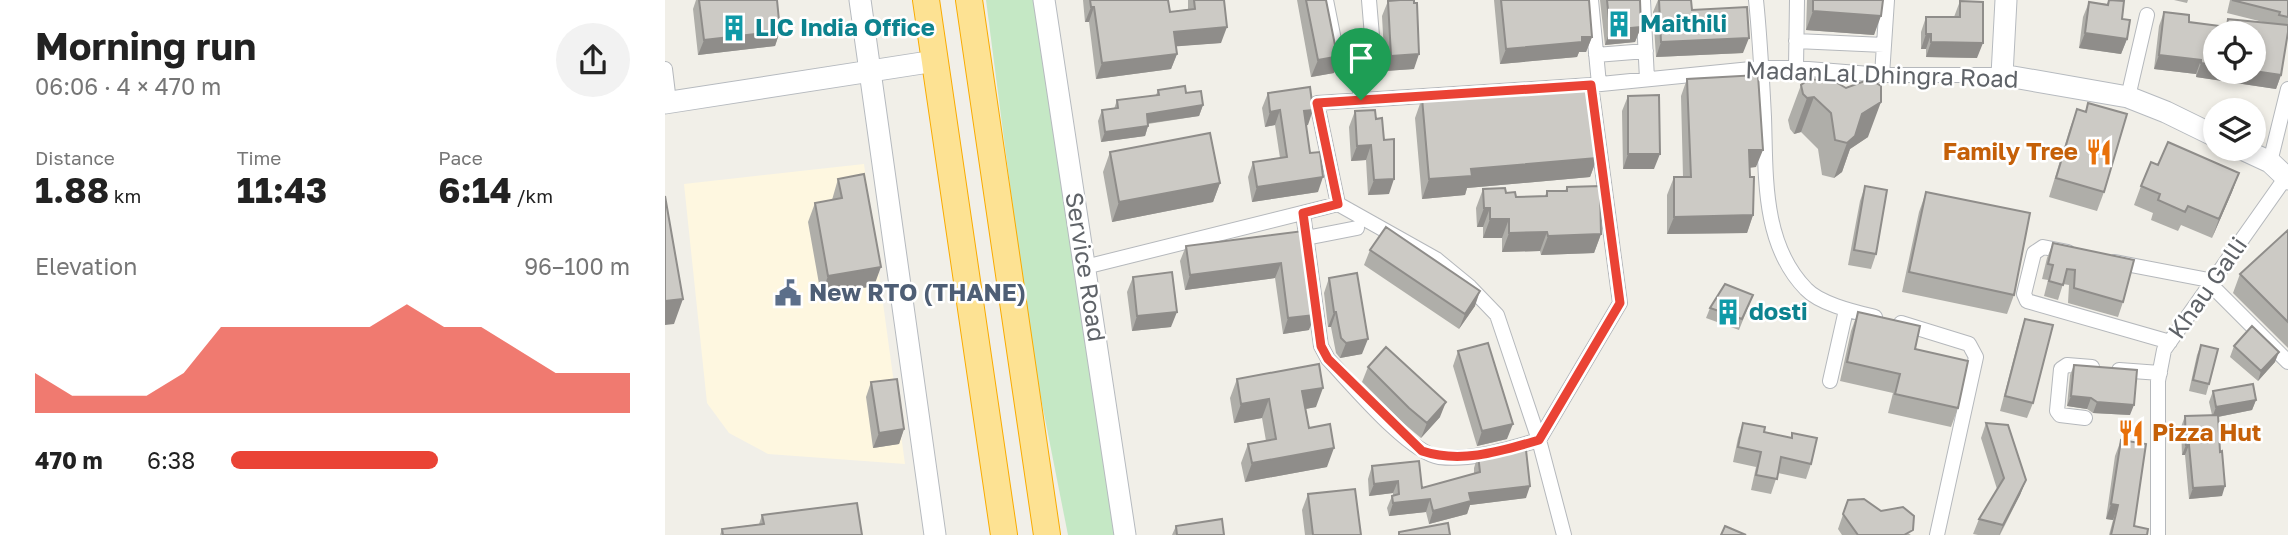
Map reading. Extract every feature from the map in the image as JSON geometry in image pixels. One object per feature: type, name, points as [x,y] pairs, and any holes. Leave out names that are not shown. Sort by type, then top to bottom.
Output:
[{"type":"highway","points":[[926,0],[1004,535]]},
{"type":"highway","points":[[969,0],[1047,535]]},
{"type":"street","points":[[860,0],[935,535]]},
{"type":"street","name":"Service Road","points":[[1044,0],[1125,535]]},
{"type":"street","points":[[1327,0],[1339,65],[1343,69],[1357,70],[1372,66],[1374,4]]},
{"type":"street","points":[[1303,213],[1321,346],[1328,359],[1422,451],[1439,457],[1465,456],[1491,453],[1539,440],[1620,303],[1595,85],[1596,55],[1591,0]]},
{"type":"street","points":[[1643,0],[1647,79]]},
{"type":"street","points":[[1756,0],[1768,207],[1781,251],[1791,271],[1808,292],[1846,310],[1916,326],[1969,344],[1976,357],[1937,535]]},
{"type":"street","points":[[1796,68],[1797,0]]},
{"type":"street","points":[[1882,75],[1887,0]]},
{"type":"street","points":[[2002,75],[2006,0]]},
{"type":"street","points":[[2128,97],[2147,15]]},
{"type":"street","points":[[1796,41],[1884,45]]},
{"type":"street","points":[[1596,55],[1646,51]]},
{"type":"street","points":[[665,69],[667,102],[935,61]]},
{"type":"street","name":"MadanLal Dhingra Road","points":[[1338,204],[1317,103],[1595,85],[1761,68],[1796,68],[1882,75],[2002,75],[2128,97],[2203,130]]},
{"type":"street","points":[[1357,70],[1361,100]]},
{"type":"street","points":[[2270,162],[2288,89]]},
{"type":"street","points":[[2266,160],[2287,178]]},
{"type":"street","name":"Khau Galli","points":[[2158,535],[2160,373],[2164,350],[2287,178]]},
{"type":"street","points":[[1085,267],[1338,204],[1436,259],[1470,287],[1497,315],[1539,440],[1564,535]]},
{"type":"street","points":[[1306,238],[1357,228]]},
{"type":"street","points":[[2169,342],[2027,301],[2024,294],[2034,253],[2043,247],[2212,283],[2288,362]]},
{"type":"street","points":[[1830,381],[1846,310]]},
{"type":"street","points":[[2085,418],[2060,415],[2057,411],[2061,369],[2067,365],[2160,373]]},
{"type":"shaded area","name":"New RTO (THANE)","points":[[864,164],[905,464],[768,454],[729,433],[707,403],[684,184]]},
{"type":"green space","points":[[986,0],[1039,0],[1117,535],[1068,535],[1031,348]]},
{"type":"building","name":"LIC India Office","points":[[699,0],[777,0],[780,31],[704,40]]},
{"type":"building","points":[[1090,0],[1168,0],[1170,12],[1195,9],[1194,0],[1224,0],[1227,27],[1174,32],[1177,54],[1102,63],[1094,7],[1091,7]]},
{"type":"building","points":[[1306,0],[1326,0],[1336,50],[1340,56],[1318,60]]},
{"type":"building","points":[[1414,0],[1414,3],[1417,3],[1419,54],[1391,56],[1388,1]]},
{"type":"building","points":[[1501,0],[1589,0],[1592,37],[1582,37],[1582,42],[1506,49]]},
{"type":"building","points":[[1607,0],[1640,0],[1641,27],[1610,30]]},
{"type":"building","points":[[1659,0],[1691,0],[1692,10],[1747,7],[1749,38],[1661,42]]},
{"type":"building","points":[[1813,0],[1883,0],[1881,16],[1813,11]]},
{"type":"building","points":[[2109,0],[2124,1],[2122,19],[2130,20],[2127,39],[2085,33],[2089,2],[2108,5]]},
{"type":"building","points":[[2232,0],[2288,0],[2288,17],[2279,15],[2280,12]]},
{"type":"building","points":[[1960,1],[1983,2],[1983,43],[1931,42],[1931,34],[1926,34],[1926,17],[1960,17]]},
{"type":"building","points":[[2164,12],[2189,15],[2189,22],[2203,24],[2203,63],[2201,60],[2159,55]]},
{"type":"building","points":[[2266,23],[2288,25],[2281,75],[2266,73]]},
{"type":"building","points":[[1758,75],[1763,150],[1749,150],[1750,177],[1754,177],[1753,215],[1674,217],[1674,177],[1691,177],[1687,79]]},
{"type":"building","points":[[1827,77],[1846,88],[1870,79],[1881,86],[1881,102],[1862,114],[1855,136],[1847,143],[1835,140],[1831,113],[1814,97],[1807,98],[1803,94],[1801,85],[1809,79],[1820,80]]},
{"type":"building","points":[[1185,86],[1186,93],[1201,91],[1203,105],[1147,114],[1148,126],[1105,132],[1102,110],[1118,108],[1117,100],[1159,95],[1158,90]]},
{"type":"building","points":[[1591,86],[1597,158],[1471,169],[1472,176],[1429,179],[1422,98]]},
{"type":"building","points":[[1310,87],[1313,110],[1304,111],[1310,153],[1320,152],[1323,177],[1257,187],[1253,162],[1287,157],[1280,110],[1270,112],[1268,93]]},
{"type":"building","points":[[1659,95],[1660,154],[1628,154],[1628,96]]},
{"type":"building","points":[[2088,103],[2127,114],[2104,192],[2056,178],[2077,109],[2086,112]]},
{"type":"building","points":[[1375,110],[1376,119],[1382,118],[1384,140],[1394,139],[1394,179],[1374,180],[1371,145],[1357,146],[1355,111]]},
{"type":"building","points":[[1210,133],[1220,183],[1119,202],[1110,152]]},
{"type":"building","points":[[2168,142],[2203,157],[2203,161],[2212,161],[2239,173],[2219,219],[2188,206],[2185,212],[2158,200],[2160,194],[2141,186],[2151,162],[2158,165]]},
{"type":"building","points":[[864,174],[881,267],[828,276],[815,203],[842,198],[838,179]]},
{"type":"building","points":[[1600,186],[1601,234],[1548,236],[1547,232],[1509,233],[1509,219],[1490,219],[1490,208],[1484,208],[1483,189],[1505,188],[1506,193],[1515,192],[1516,197],[1547,196],[1547,191],[1567,191],[1567,187]]},
{"type":"building","points":[[1865,186],[1887,190],[1876,254],[1854,250]]},
{"type":"building","points":[[1926,192],[2030,213],[2014,295],[1909,272]]},
{"type":"building","points":[[665,196],[683,299],[665,301]]},
{"type":"building","points":[[1386,227],[1480,291],[1465,314],[1370,250]]},
{"type":"building","points":[[2288,230],[2288,322],[2240,274]]},
{"type":"building","points":[[1303,231],[1315,315],[1288,318],[1281,263],[1190,275],[1186,246]]},
{"type":"building","points":[[2053,243],[2134,260],[2123,302],[2074,288],[2075,270],[2067,269],[2063,285],[2049,281],[2053,265],[2048,264]]},
{"type":"building","points":[[1172,272],[1177,312],[1137,316],[1133,277]]},
{"type":"building","points":[[1357,273],[1368,339],[1346,343],[1341,338],[1334,312],[1329,278]]},
{"type":"building","points":[[1725,284],[1753,295],[1742,319],[1710,308]]},
{"type":"building","points":[[1858,312],[1920,326],[1915,349],[1968,361],[1958,408],[1895,394],[1900,374],[1847,362]]},
{"type":"building","points":[[2025,319],[2053,325],[2033,403],[2005,396]]},
{"type":"building","points":[[2252,326],[2279,352],[2261,371],[2234,346]]},
{"type":"building","points":[[1488,343],[1513,424],[1482,431],[1458,351]]},
{"type":"building","points":[[2201,345],[2218,349],[2209,384],[2193,380]]},
{"type":"building","points":[[1386,347],[1446,402],[1427,423],[1368,367]]},
{"type":"building","points":[[1319,364],[1323,388],[1302,391],[1309,428],[1330,424],[1334,448],[1252,463],[1248,444],[1276,439],[1269,399],[1241,404],[1237,379]]},
{"type":"building","points":[[2074,365],[2137,370],[2134,405],[2097,402],[2091,398],[2071,396]]},
{"type":"building","points":[[897,379],[904,429],[879,433],[871,382]]},
{"type":"building","points":[[2253,384],[2256,400],[2216,407],[2213,391]]},
{"type":"building","points":[[2218,415],[2225,486],[2193,488],[2189,445],[2186,445],[2185,416]]},
{"type":"building","points":[[1743,423],[1765,427],[1764,432],[1792,438],[1792,433],[1817,438],[1811,464],[1781,457],[1777,479],[1756,475],[1761,452],[1738,447]]},
{"type":"building","points":[[1986,423],[2008,425],[2026,480],[2003,525],[1979,519],[2004,478]]},
{"type":"building","points":[[2121,440],[2146,444],[2134,526],[2148,529],[2147,535],[2111,535],[2118,505],[2111,504]]},
{"type":"building","points":[[1526,450],[1530,486],[1469,493],[1471,501],[1433,511],[1430,499],[1393,503],[1392,496],[1399,494],[1398,481],[1374,484],[1372,466],[1419,461],[1422,488],[1480,472],[1478,455]]},
{"type":"building","points":[[1355,489],[1361,535],[1313,535],[1308,494]]},
{"type":"building","points":[[1864,499],[1881,511],[1903,507],[1914,516],[1913,530],[1904,535],[1858,535],[1843,514],[1848,500]]},
{"type":"building","points":[[857,503],[862,535],[723,535],[722,529],[764,524],[762,515]]},
{"type":"building","points":[[1222,519],[1224,535],[1177,535],[1176,526]]},
{"type":"building","points":[[1448,523],[1450,535],[1399,535],[1399,532]]},
{"type":"building","points":[[1725,526],[1746,535],[1721,535]]},
{"type":"place","name":"Maithili","points":[[1619,24]]},
{"type":"place","name":"LIC India Office","points":[[734,28]]},
{"type":"place","name":"Family Tree","points":[[2099,152]]},
{"type":"place","name":"New RTO (THANE)","points":[[788,293]]},
{"type":"place","name":"dosti","points":[[1728,312]]},
{"type":"place","name":"Pizza Hut","points":[[2131,433]]},
{"type":"route","points":[[1591,85],[1620,303],[1539,440],[1491,453],[1465,456],[1439,457],[1422,451],[1328,359],[1321,346],[1303,213],[1338,204],[1317,103],[1361,100],[1591,85]]}]
